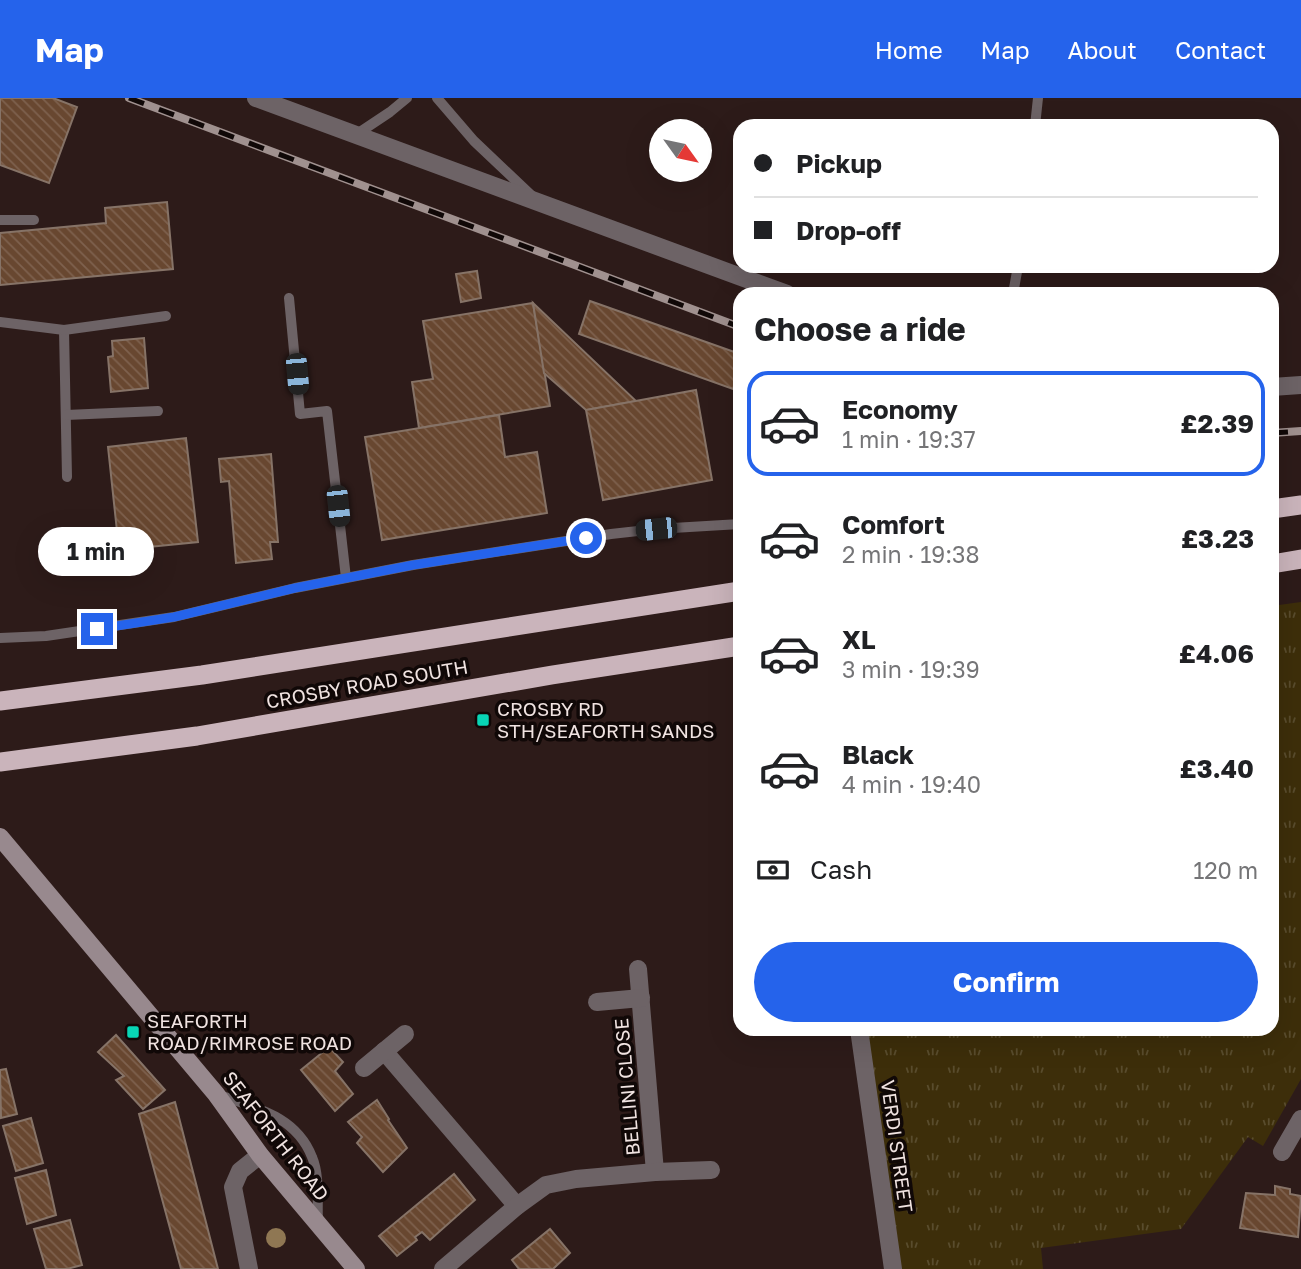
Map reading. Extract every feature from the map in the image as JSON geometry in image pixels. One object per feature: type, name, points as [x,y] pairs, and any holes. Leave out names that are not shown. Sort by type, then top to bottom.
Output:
[{"type":"highway","points":[[1279,508],[1301,505]]},
{"type":"highway","points":[[1279,563],[1301,559]]},
{"type":"highway","name":"CROSBY ROAD SOUTH","points":[[0,701],[202,675],[733,592]]},
{"type":"highway","name":"CROSBY ROAD SOUTH","points":[[0,762],[197,736],[733,647]]},
{"type":"main road","name":"SEAFORTH ROAD","points":[[0,837],[216,1094],[260,1155],[356,1269]]},
{"type":"street","points":[[256,98],[768,287]]},
{"type":"street","points":[[1279,387],[1301,385]]},
{"type":"street","name":"BELLINI CLOSE","points":[[638,969],[655,1172]]},
{"type":"street","name":"BELLINI CLOSE","points":[[597,1002],[641,998]]},
{"type":"street","points":[[364,1068],[405,1034]]},
{"type":"street","name":"VERDI STREET","points":[[860,1036],[893,1269]]},
{"type":"street","points":[[384,1051],[517,1206]]},
{"type":"street","points":[[1282,1152],[1301,1120]]},
{"type":"street","points":[[249,1269],[233,1187],[240,1171],[260,1155]]},
{"type":"street","name":"BELLINI CLOSE","points":[[443,1269],[537,1190],[554,1182],[655,1172],[711,1170]]},
{"type":"lane","points":[[357,134],[407,98]]},
{"type":"lane","points":[[437,98],[474,141],[538,201]]},
{"type":"lane","points":[[1036,119],[1038,98]]},
{"type":"lane","points":[[0,220],[34,220]]},
{"type":"lane","points":[[289,298],[300,414],[327,411],[346,578]]},
{"type":"lane","points":[[0,322],[64,330],[166,316]]},
{"type":"lane","points":[[64,330],[67,477]]},
{"type":"lane","points":[[66,415],[158,411]]},
{"type":"lane","points":[[0,638],[46,636],[174,617],[295,588],[413,565],[611,534],[733,524]]},
{"type":"lane","points":[[216,1094],[281,1118],[300,1135],[313,1158],[318,1223]]},
{"type":"green space","points":[[1301,602],[1301,1079],[1263,1146],[1248,1137],[1181,1229],[1041,1248],[1043,1269],[898,1269],[867,1036],[1279,1036],[1279,605]]},
{"type":"building","points":[[0,98],[53,98],[77,107],[49,183],[0,165]]},
{"type":"building","points":[[167,202],[173,269],[0,285],[0,233],[106,223],[105,208]]},
{"type":"building","points":[[477,271],[481,298],[461,302],[456,274]]},
{"type":"building","points":[[590,301],[733,352],[733,389],[579,334]]},
{"type":"building","points":[[533,303],[550,406],[419,428],[412,382],[433,379],[423,321]]},
{"type":"building","points":[[533,303],[636,401],[586,410],[544,373]]},
{"type":"building","points":[[144,338],[148,388],[111,392],[108,357],[113,356],[112,341]]},
{"type":"building","points":[[696,390],[712,480],[603,500],[586,410]]},
{"type":"building","points":[[499,415],[505,457],[537,452],[547,513],[382,540],[365,437]]},
{"type":"building","points":[[186,438],[198,542],[119,550],[108,447]]},
{"type":"building","points":[[271,454],[278,542],[270,542],[272,559],[236,563],[229,481],[221,482],[219,459]]},
{"type":"building","points":[[116,1035],[165,1090],[143,1109],[116,1080],[124,1076],[98,1052]]},
{"type":"building","points":[[329,1047],[343,1062],[335,1071],[353,1094],[335,1111],[301,1070]]},
{"type":"building","points":[[6,1069],[17,1114],[1,1118],[0,1070]]},
{"type":"building","points":[[377,1100],[407,1148],[383,1172],[357,1143],[362,1137],[348,1122]]},
{"type":"building","points":[[175,1102],[218,1269],[181,1269],[139,1114]]},
{"type":"building","points":[[31,1118],[43,1163],[16,1171],[3,1126]]},
{"type":"building","points":[[46,1170],[56,1215],[27,1224],[15,1178]]},
{"type":"building","points":[[454,1174],[475,1200],[430,1240],[422,1232],[415,1237],[417,1240],[397,1256],[379,1236]]},
{"type":"building","points":[[1275,1186],[1290,1189],[1290,1194],[1301,1196],[1298,1237],[1240,1228],[1246,1193],[1275,1195]]},
{"type":"building","points":[[70,1220],[82,1265],[67,1269],[46,1269],[34,1229]]},
{"type":"building","points":[[550,1229],[570,1253],[553,1269],[519,1269],[512,1260]]},
{"type":"railway","points":[[129,98],[733,324]]},
{"type":"railway","points":[[1279,433],[1301,431]]},
{"type":"place","name":"CROSBY RD STH/SEAFORTH SANDS","points":[[483,720]]},
{"type":"place","name":"SEAFORTH ROAD/RIMROSE ROAD","points":[[133,1032]]},
{"type":"route","points":[[97,629],[174,617],[295,588],[413,565],[586,538]]}]
